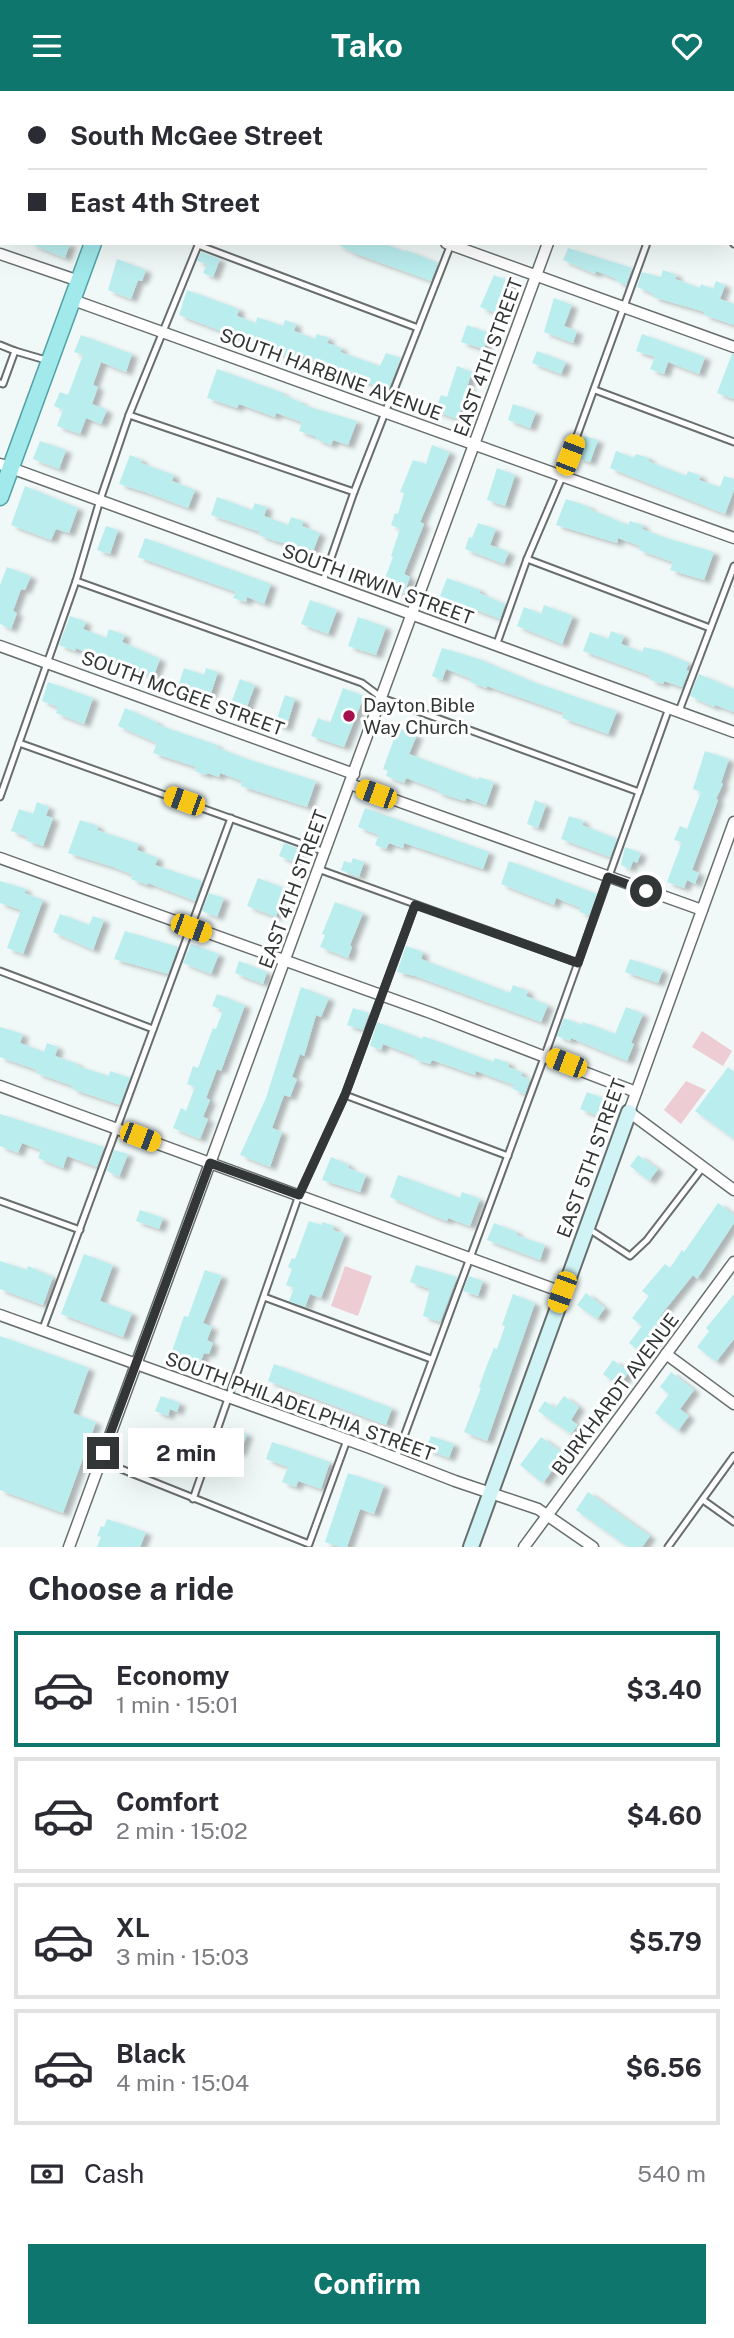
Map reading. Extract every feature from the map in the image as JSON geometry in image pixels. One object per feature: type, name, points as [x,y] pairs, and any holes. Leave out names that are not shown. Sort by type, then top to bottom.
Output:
[{"type":"main road","points":[[0,497],[5,467],[50,361],[92,245]]},
{"type":"street","points":[[452,245],[734,347]]},
{"type":"street","name":"EAST 4TH STREET","points":[[69,1547],[547,245]]},
{"type":"street","points":[[0,254],[79,281]]},
{"type":"street","name":"SOUTH HARBINE AVENUE","points":[[73,300],[734,538]]},
{"type":"street","name":"SOUTH IRWIN STREET","points":[[5,467],[734,732]]},
{"type":"street","name":"SOUTH MCGEE STREET","points":[[0,646],[354,774]]},
{"type":"street","points":[[350,785],[702,910]]},
{"type":"street","name":"EAST 5TH STREET","points":[[471,1547],[734,822]]},
{"type":"street","points":[[0,858],[545,1055],[636,1092]]},
{"type":"street","points":[[0,1086],[562,1292]]},
{"type":"street","points":[[629,1112],[734,1189]]},
{"type":"street","name":"BURKHARDT AVENUE","points":[[524,1547],[734,1262]]},
{"type":"street","name":"SOUTH PHILADELPHIA STREET","points":[[0,1315],[548,1514],[593,1547]]},
{"type":"street","points":[[666,1354],[734,1403]]},
{"type":"lane","points":[[0,797],[76,581],[129,415],[198,245]]},
{"type":"lane","points":[[201,245],[418,328]]},
{"type":"lane","points":[[323,581],[354,492],[449,245]]},
{"type":"lane","points":[[496,646],[527,559],[595,390],[647,245]]},
{"type":"lane","points":[[0,345],[50,361]]},
{"type":"lane","points":[[0,383],[3,384],[15,351]]},
{"type":"lane","points":[[595,390],[734,442]]},
{"type":"lane","points":[[129,415],[354,492]]},
{"type":"lane","points":[[527,559],[710,628]]},
{"type":"lane","points":[[396,1458],[639,792],[734,566]]},
{"type":"lane","points":[[76,581],[362,683],[382,698],[639,792]]},
{"type":"lane","points":[[19,743],[325,852]]},
{"type":"lane","points":[[42,1331],[231,818]]},
{"type":"lane","points":[[318,869],[578,963]]},
{"type":"lane","points":[[193,1499],[299,1195],[345,1095],[415,905]]},
{"type":"lane","points":[[0,971],[153,1029]]},
{"type":"lane","points":[[345,1095],[508,1156]]},
{"type":"lane","points":[[586,1227],[630,1256],[647,1240],[703,1167]]},
{"type":"lane","points":[[0,1201],[80,1230]]},
{"type":"lane","points":[[264,1297],[431,1359]]},
{"type":"lane","points":[[101,1461],[309,1543],[347,1440]]},
{"type":"lane","points":[[668,1547],[734,1456]]},
{"type":"lane","points":[[703,1500],[734,1522]]},
{"type":"shaded area","points":[[702,1031],[732,1051],[723,1066],[692,1047]]},
{"type":"shaded area","points":[[686,1081],[706,1090],[681,1124],[664,1110]]},
{"type":"shaded area","points":[[345,1266],[372,1276],[358,1316],[331,1306]]},
{"type":"building","points":[[33,245],[69,245],[65,258]]},
{"type":"building","points":[[339,245],[387,245],[438,263],[431,281]]},
{"type":"building","points":[[568,248],[632,268],[626,285],[616,281],[617,279],[596,271],[595,274],[563,260]]},
{"type":"building","points":[[201,252],[220,259],[213,277],[203,273],[207,264],[197,261]]},
{"type":"building","points":[[117,259],[146,270],[142,281],[138,280],[131,299],[108,290]]},
{"type":"building","points":[[663,270],[677,275],[675,279],[700,288],[701,284],[713,289],[716,281],[725,285],[720,299],[734,304],[734,325],[704,315],[705,312],[653,297],[654,294],[637,287],[642,272],[661,277]]},
{"type":"building","points":[[494,275],[512,282],[507,297],[502,295],[495,313],[480,307]]},
{"type":"building","points":[[187,290],[239,309],[237,316],[256,323],[257,317],[283,326],[285,320],[296,324],[294,331],[315,339],[317,334],[329,338],[327,343],[342,348],[340,352],[380,366],[386,353],[401,358],[387,393],[384,389],[358,379],[321,368],[323,363],[301,355],[299,361],[179,315]]},
{"type":"building","points":[[554,298],[572,305],[564,326],[577,331],[573,343],[544,332]]},
{"type":"building","points":[[467,325],[489,333],[484,349],[461,342]]},
{"type":"building","points":[[642,334],[705,357],[699,374],[668,362],[664,374],[650,369],[655,357],[636,351]]},
{"type":"building","points":[[81,335],[132,354],[126,372],[101,362],[93,385],[98,387],[92,404],[107,410],[101,424],[86,418],[80,434],[57,426],[63,410],[54,406],[60,392],[68,395],[83,355],[74,352]]},
{"type":"building","points":[[537,351],[566,362],[561,374],[532,363]]},
{"type":"building","points":[[734,354],[734,399],[717,393]]},
{"type":"building","points":[[457,366],[472,372],[467,387],[470,389],[457,419],[435,411],[441,395],[447,397]]},
{"type":"building","points":[[217,369],[283,393],[303,405],[357,421],[348,445],[333,440],[331,445],[316,439],[317,437],[299,431],[302,422],[276,413],[275,417],[239,404],[237,408],[207,398]]},
{"type":"building","points":[[513,404],[536,412],[530,428],[508,420]]},
{"type":"building","points":[[585,436],[598,440],[590,462],[577,458]]},
{"type":"building","points":[[40,441],[66,450],[59,469],[33,459]]},
{"type":"building","points":[[432,445],[450,452],[420,522],[424,524],[404,574],[410,577],[404,594],[382,586],[400,529],[391,525],[395,513],[398,514],[404,493],[400,492],[413,460],[426,464]]},
{"type":"building","points":[[616,451],[634,458],[636,454],[649,458],[648,461],[686,476],[688,471],[701,476],[699,480],[720,487],[724,476],[734,479],[734,490],[725,514],[610,468]]},
{"type":"building","points":[[130,455],[142,460],[141,463],[174,475],[172,481],[195,490],[188,508],[119,484]]},
{"type":"building","points":[[497,468],[515,475],[505,506],[487,500]]},
{"type":"building","points":[[25,486],[78,508],[69,533],[56,529],[51,540],[11,525]]},
{"type":"building","points":[[217,497],[252,510],[255,503],[267,507],[264,516],[288,525],[291,517],[303,521],[302,526],[320,533],[313,551],[272,540],[259,535],[260,532],[211,515]]},
{"type":"building","points":[[566,499],[628,525],[630,521],[643,525],[642,529],[663,537],[714,552],[704,580],[670,570],[673,562],[639,550],[640,546],[618,538],[617,543],[556,525]]},
{"type":"building","points":[[478,523],[496,529],[490,545],[509,552],[504,564],[465,549]]},
{"type":"building","points":[[106,526],[118,530],[110,554],[97,550]]},
{"type":"building","points":[[145,538],[271,584],[264,604],[247,597],[246,602],[233,598],[236,592],[138,557]]},
{"type":"building","points":[[7,567],[31,576],[25,590],[21,589],[13,611],[17,613],[11,629],[0,624],[0,585]]},
{"type":"building","points":[[447,578],[480,590],[479,593],[505,604],[500,619],[440,596]]},
{"type":"building","points":[[310,600],[337,610],[328,634],[301,624]]},
{"type":"building","points":[[544,605],[573,616],[562,644],[517,626],[524,607],[541,614]]},
{"type":"building","points":[[70,616],[86,622],[83,629],[106,638],[109,629],[125,635],[122,642],[160,659],[153,678],[115,661],[114,664],[76,648],[75,651],[59,645]]},
{"type":"building","points":[[358,617],[386,627],[376,655],[348,646]]},
{"type":"building","points":[[611,631],[624,636],[621,644],[642,652],[644,647],[660,651],[689,663],[686,670],[689,671],[682,687],[650,680],[651,676],[583,651],[590,632],[608,639]]},
{"type":"building","points":[[442,648],[479,659],[533,682],[617,711],[608,734],[562,718],[564,713],[470,682],[472,679],[446,669],[442,680],[432,676]]},
{"type":"building","points":[[184,668],[204,675],[206,668],[218,672],[210,696],[178,687]]},
{"type":"building","points":[[699,674],[734,689],[734,712],[715,705],[714,707],[690,696]]},
{"type":"building","points":[[240,679],[255,685],[245,712],[230,706]]},
{"type":"building","points":[[48,682],[93,698],[84,724],[56,713],[58,707],[42,701]]},
{"type":"building","points":[[343,688],[364,696],[344,747],[311,736],[318,718],[330,723]]},
{"type":"building","points":[[285,695],[295,699],[286,728],[275,724]]},
{"type":"building","points":[[125,708],[158,725],[217,745],[216,747],[244,758],[316,781],[307,807],[241,786],[242,781],[220,773],[219,777],[207,773],[206,775],[195,771],[196,767],[153,753],[157,743],[118,726]]},
{"type":"building","points":[[398,728],[417,735],[409,754],[478,780],[479,777],[494,782],[486,805],[466,798],[465,801],[448,796],[406,778],[404,783],[386,776],[388,771],[383,769]]},
{"type":"building","points":[[705,751],[729,759],[716,799],[718,800],[692,870],[699,873],[695,884],[687,880],[684,888],[667,882],[682,842],[674,840],[680,826],[687,829],[701,792],[693,789]]},
{"type":"building","points":[[535,800],[546,805],[538,828],[527,824]]},
{"type":"building","points":[[37,802],[49,807],[46,816],[53,818],[43,846],[27,841],[28,837],[11,831],[19,809],[33,814]]},
{"type":"building","points":[[365,808],[489,852],[483,869],[404,843],[403,848],[389,843],[386,849],[375,845],[379,835],[358,827]]},
{"type":"building","points":[[569,816],[584,821],[582,825],[617,839],[610,857],[561,839]]},
{"type":"building","points":[[80,820],[98,826],[97,830],[139,844],[137,850],[158,858],[155,865],[202,881],[195,901],[131,879],[133,875],[113,867],[68,853]]},
{"type":"building","points":[[284,843],[302,850],[297,863],[279,856]]},
{"type":"building","points":[[625,847],[641,853],[637,863],[633,861],[630,869],[621,865]]},
{"type":"building","points":[[353,858],[364,862],[359,877],[341,870],[344,861],[351,863]]},
{"type":"building","points":[[509,861],[597,894],[589,915],[579,912],[581,908],[556,898],[554,905],[501,884]]},
{"type":"building","points":[[258,878],[286,889],[276,917],[247,906]]},
{"type":"building","points":[[0,881],[26,889],[24,893],[43,900],[23,954],[7,948],[21,910],[0,903]]},
{"type":"building","points":[[209,893],[224,898],[217,917],[202,911]]},
{"type":"building","points":[[335,902],[363,913],[350,945],[352,947],[348,958],[320,947],[325,935],[322,934]]},
{"type":"building","points":[[60,914],[89,925],[93,916],[104,920],[93,950],[53,932]]},
{"type":"building","points":[[125,931],[178,947],[168,974],[114,959]]},
{"type":"building","points":[[191,944],[219,954],[211,974],[183,963]]},
{"type":"building","points":[[406,946],[423,952],[421,959],[510,993],[513,985],[528,991],[526,996],[548,1005],[541,1022],[415,976],[397,972]]},
{"type":"building","points":[[630,959],[663,970],[658,983],[625,972]]},
{"type":"building","points":[[239,961],[267,972],[263,984],[235,973]]},
{"type":"building","points":[[301,987],[329,998],[321,1017],[316,1015],[304,1056],[300,1054],[292,1077],[297,1079],[290,1097],[284,1095],[272,1128],[282,1132],[270,1167],[240,1155],[266,1098]]},
{"type":"building","points":[[217,994],[245,1005],[221,1071],[217,1069],[206,1098],[210,1100],[203,1117],[208,1119],[200,1139],[173,1128],[181,1108],[186,1111],[195,1087],[187,1084],[193,1066],[198,1068],[223,1010],[212,1006]]},
{"type":"building","points":[[626,1007],[643,1014],[627,1061],[571,1038],[570,1041],[557,1036],[564,1018],[615,1034]]},
{"type":"building","points":[[353,1008],[369,1013],[363,1030],[347,1025]]},
{"type":"building","points":[[377,1022],[493,1062],[495,1058],[509,1063],[508,1067],[522,1072],[521,1076],[530,1079],[525,1094],[513,1089],[514,1085],[476,1071],[475,1075],[432,1060],[430,1064],[383,1044],[381,1050],[370,1046]]},
{"type":"building","points":[[0,1027],[23,1034],[20,1043],[44,1052],[47,1043],[58,1047],[55,1056],[78,1064],[77,1066],[109,1076],[110,1071],[130,1078],[120,1105],[72,1089],[73,1086],[36,1073],[37,1070],[0,1057]]},
{"type":"building","points":[[728,1067],[734,1072],[734,1139],[695,1111]]},
{"type":"building","points":[[587,1092],[610,1101],[603,1118],[580,1109]]},
{"type":"building","points":[[0,1114],[104,1147],[97,1167],[67,1156],[63,1168],[38,1158],[41,1150],[22,1143],[18,1153],[0,1146]]},
{"type":"building","points":[[114,1150],[128,1154],[119,1177],[107,1171]]},
{"type":"building","points":[[638,1155],[658,1169],[649,1181],[630,1166]]},
{"type":"building","points":[[331,1157],[366,1175],[360,1192],[322,1180]]},
{"type":"building","points":[[398,1175],[460,1198],[462,1192],[480,1199],[470,1226],[448,1218],[447,1221],[390,1197]]},
{"type":"building","points":[[718,1203],[734,1215],[734,1223],[697,1279],[693,1275],[660,1316],[663,1318],[649,1337],[655,1342],[645,1355],[629,1343],[642,1326],[632,1318],[649,1296],[642,1291],[665,1264],[670,1268],[682,1250],[684,1252]]},
{"type":"building","points":[[140,1210],[163,1218],[159,1229],[136,1221]]},
{"type":"building","points":[[309,1221],[321,1225],[323,1222],[334,1226],[333,1230],[345,1234],[321,1298],[310,1294],[305,1307],[289,1301],[294,1288],[286,1285],[292,1269],[288,1267],[292,1258],[295,1259]]},
{"type":"building","points":[[494,1223],[517,1232],[516,1235],[545,1245],[540,1260],[487,1240]]},
{"type":"building","points":[[84,1254],[113,1265],[100,1301],[132,1313],[123,1337],[61,1314]]},
{"type":"building","points":[[0,1261],[27,1270],[28,1266],[53,1277],[43,1305],[0,1289]]},
{"type":"building","points":[[416,1265],[457,1277],[440,1322],[423,1316],[430,1289],[410,1282]]},
{"type":"building","points":[[205,1270],[222,1276],[203,1323],[212,1327],[207,1340],[213,1343],[209,1354],[204,1353],[198,1368],[170,1357],[184,1316],[188,1317]]},
{"type":"building","points":[[469,1276],[483,1281],[478,1296],[463,1291]]},
{"type":"building","points":[[586,1293],[605,1308],[597,1319],[577,1305]]},
{"type":"building","points":[[513,1294],[535,1303],[487,1441],[464,1432],[487,1365],[494,1348],[497,1349]]},
{"type":"building","points":[[734,1294],[734,1339],[716,1362],[697,1347],[709,1331],[706,1328]]},
{"type":"building","points":[[0,1336],[89,1368],[73,1413],[96,1422],[63,1513],[0,1490]]},
{"type":"building","points":[[613,1360],[629,1372],[619,1386],[603,1374]]},
{"type":"building","points":[[274,1364],[392,1408],[386,1425],[268,1381]]},
{"type":"building","points":[[671,1372],[694,1390],[680,1409],[689,1416],[678,1431],[655,1413],[669,1394],[660,1387]]},
{"type":"building","points":[[161,1396],[180,1403],[177,1412],[170,1409],[168,1416],[155,1411]]},
{"type":"building","points":[[564,1396],[579,1407],[571,1420],[578,1425],[571,1434],[538,1411],[545,1401],[555,1408]]},
{"type":"building","points":[[229,1427],[247,1434],[240,1453],[222,1446]]},
{"type":"building","points":[[141,1433],[168,1443],[162,1459],[158,1458],[151,1475],[128,1466]]},
{"type":"building","points":[[431,1436],[454,1444],[449,1458],[426,1449]]},
{"type":"building","points":[[541,1437],[567,1456],[560,1466],[557,1464],[543,1483],[520,1465]]},
{"type":"building","points":[[272,1442],[330,1462],[321,1489],[298,1481],[296,1487],[282,1482],[288,1467],[266,1459]]},
{"type":"building","points":[[348,1473],[384,1485],[374,1514],[360,1509],[347,1547],[340,1547],[325,1542]]},
{"type":"building","points":[[588,1492],[650,1536],[642,1547],[628,1547],[576,1510]]},
{"type":"building","points":[[107,1519],[146,1532],[140,1547],[97,1547],[101,1537],[97,1536]]},
{"type":"place","name":"Dayton Bible Way Church","points":[[349,716]]},
{"type":"route","points":[[103,1453],[210,1163],[299,1195],[345,1095],[415,905],[578,963],[608,877],[646,891]]}]
